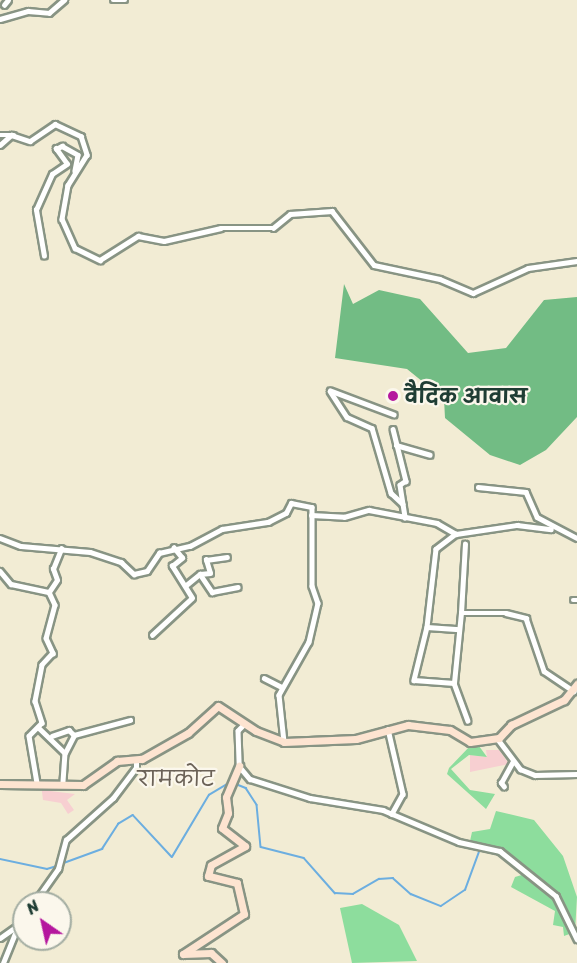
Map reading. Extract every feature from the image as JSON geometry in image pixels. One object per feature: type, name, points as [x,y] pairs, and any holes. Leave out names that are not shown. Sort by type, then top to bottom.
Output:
[{"type":"main road","points":[[0,784],[63,781],[83,785],[117,761],[136,760],[188,733],[218,706],[244,725],[284,742],[356,740],[388,729],[450,730],[470,742],[497,738],[575,687]]},
{"type":"main road","points":[[222,963],[211,953],[183,954],[244,914],[237,883],[212,881],[208,872],[245,846],[222,828],[228,813],[226,797],[239,766]]},
{"type":"street","points":[[4,5],[8,0]]},
{"type":"street","points":[[0,19],[28,11],[49,13],[64,0]]},
{"type":"street","points":[[113,0],[125,0]]},
{"type":"street","points":[[0,135],[14,135],[30,141],[55,124],[81,136],[87,155],[74,174]]},
{"type":"street","points":[[0,145],[14,135]]},
{"type":"street","points":[[44,256],[36,210],[52,174],[67,164],[56,152],[59,147],[78,155],[62,219],[75,248],[100,260],[138,237],[164,241],[221,228],[273,228],[290,214],[332,211],[374,265],[440,279],[473,293],[528,268],[577,261]]},
{"type":"street","points":[[394,415],[330,391],[347,417],[372,428],[391,493],[403,504]]},
{"type":"street","points":[[393,429],[406,481],[400,485],[405,518]]},
{"type":"street","points":[[396,445],[430,455]]},
{"type":"street","points":[[478,487],[526,492],[537,517],[551,529]]},
{"type":"street","points":[[0,538],[113,559],[134,574],[174,548],[190,546],[222,529],[268,522],[286,513],[291,503],[304,502],[312,507],[312,586],[318,603],[309,642],[298,656],[297,671],[282,687],[284,742]]},
{"type":"street","points":[[311,515],[344,517],[363,510],[405,518],[456,534],[517,525],[551,529],[577,538]]},
{"type":"street","points":[[454,683],[414,680],[427,627],[436,549],[456,534]]},
{"type":"street","points":[[465,544],[454,683],[468,722]]},
{"type":"street","points":[[152,635],[192,598],[172,566],[182,558],[174,548]]},
{"type":"street","points":[[50,592],[57,580],[53,569],[61,549]]},
{"type":"street","points":[[184,586],[200,574],[210,573],[206,560],[227,557]]},
{"type":"street","points":[[0,571],[10,584],[50,592]]},
{"type":"street","points":[[200,574],[212,592],[238,587]]},
{"type":"street","points":[[37,783],[29,747],[42,719],[35,707],[39,675],[53,653],[46,638],[55,605],[50,592]]},
{"type":"street","points":[[461,613],[526,618],[544,670],[575,687]]},
{"type":"street","points":[[427,627],[459,629]]},
{"type":"street","points":[[264,678],[282,687]]},
{"type":"street","points":[[63,781],[64,753],[74,735],[130,720]]},
{"type":"street","points":[[244,725],[237,731],[239,766],[270,788],[392,814],[459,842],[500,851],[556,896],[577,939]]},
{"type":"street","points":[[38,727],[42,735],[52,736],[69,730],[74,735]]},
{"type":"street","points":[[388,729],[403,794],[392,814]]},
{"type":"street","points":[[52,736],[64,753]]},
{"type":"street","points":[[497,738],[513,763],[535,775],[577,774]]},
{"type":"street","points":[[42,891],[58,869],[59,859],[76,825],[113,798],[136,768],[136,760]]},
{"type":"street","points":[[504,788],[501,783],[513,763]]},
{"type":"street","points":[[3,963],[12,942]]},
{"type":"shaded area","points":[[486,750],[499,750],[509,764],[470,772],[470,755],[487,757]]},
{"type":"shaded area","points":[[49,783],[50,791],[75,794],[67,800],[74,810],[68,814],[61,803],[43,800],[41,784]]},
{"type":"green space","points":[[344,284],[353,304],[379,290],[420,299],[468,353],[506,348],[544,300],[577,297],[577,417],[546,450],[520,465],[490,455],[445,418],[444,399],[407,369],[335,358]]},
{"type":"green space","points":[[486,741],[479,746],[487,757],[469,755],[451,769],[470,790],[495,794],[486,809],[447,774],[449,768],[471,745]]},
{"type":"green space","points":[[496,811],[534,820],[563,856],[577,897],[575,932],[564,936],[563,927],[553,925],[555,911],[511,887],[515,877],[525,874],[534,880],[502,851],[470,841],[472,832],[490,829]]},
{"type":"green space","points":[[362,904],[399,925],[417,961],[352,963],[340,908]]},
{"type":"waterway","points":[[61,864],[102,849],[118,824],[133,815],[172,857],[209,795],[227,784]]},
{"type":"waterway","points":[[236,784],[246,788],[257,805],[261,847],[304,858],[335,893],[353,894],[379,879],[393,878],[411,894],[441,906],[465,890],[480,849]]},
{"type":"waterway","points":[[0,859],[47,869],[57,866]]},
{"type":"place","name":"वैदिक आवास","points":[[393,396]]},
{"type":"district","name":"रामकोट","points":[[176,779]]}]
